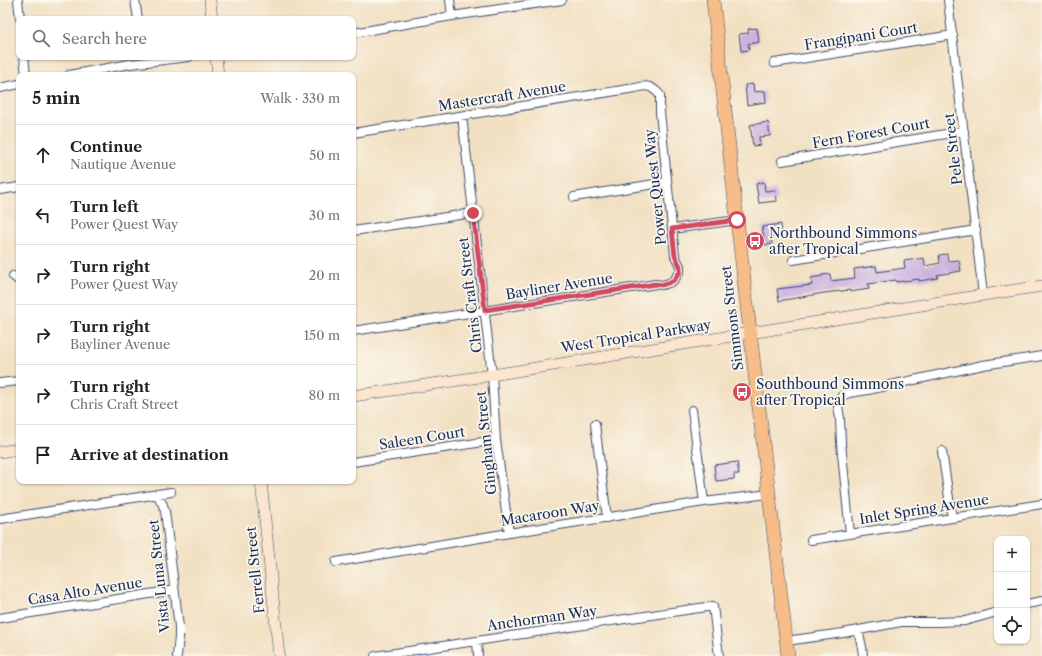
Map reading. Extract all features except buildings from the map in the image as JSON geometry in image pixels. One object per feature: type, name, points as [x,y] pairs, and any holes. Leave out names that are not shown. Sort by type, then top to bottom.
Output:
[{"type":"main road","points":[[210,0],[212,16]]},
{"type":"main road","name":"Simmons Street","points":[[713,0],[788,656]]},
{"type":"main road","points":[[216,60],[218,72]]},
{"type":"main road","name":"West Tropical Parkway","points":[[356,396],[1042,286]]},
{"type":"main road","points":[[0,452],[16,449]]},
{"type":"main road","name":"Ferrell Street","points":[[261,484],[280,656]]},
{"type":"street","points":[[18,0],[20,16]]},
{"type":"street","points":[[136,0],[138,16]]},
{"type":"street","points":[[450,0],[452,16]]},
{"type":"street","points":[[356,32],[452,16],[562,0]]},
{"type":"street","name":"Pele Street","points":[[948,0],[983,295]]},
{"type":"street","name":"Frangipani Court","points":[[774,63],[953,36]]},
{"type":"street","points":[[24,60],[26,72]]},
{"type":"street","points":[[84,72],[142,60]]},
{"type":"street","points":[[0,88],[16,85]]},
{"type":"street","name":"Mastercraft Avenue","points":[[356,133],[643,86],[650,86],[655,89]]},
{"type":"street","name":"Power Quest Way","points":[[655,89],[660,95],[660,112],[675,256],[680,266],[680,272],[674,280]]},
{"type":"street","name":"Chris Craft Street","points":[[462,116],[492,375]]},
{"type":"street","name":"Fern Forest Court","points":[[782,161],[964,131]]},
{"type":"street","points":[[574,198],[667,182]]},
{"type":"street","points":[[0,190],[16,187]]},
{"type":"street","points":[[356,231],[473,213]]},
{"type":"street","points":[[672,229],[737,220]]},
{"type":"street","points":[[793,260],[976,230]]},
{"type":"street","name":"Bayliner Avenue","points":[[356,331],[655,284],[662,285],[674,280]]},
{"type":"street","points":[[850,534],[838,406],[839,400],[842,396],[849,392],[868,390],[983,365],[1042,356]]},
{"type":"street","name":"Gingham Street","points":[[492,375],[496,440],[509,533]]},
{"type":"street","points":[[0,383],[16,380]]},
{"type":"street","points":[[692,410],[704,502]]},
{"type":"street","points":[[594,424],[607,518]]},
{"type":"street","name":"Saleen Court","points":[[356,462],[496,440]]},
{"type":"street","points":[[942,451],[952,518]]},
{"type":"street","points":[[0,519],[171,492]]},
{"type":"street","name":"Vista Luna Street","points":[[157,494],[165,511],[179,636],[177,656]]},
{"type":"street","name":"Macaroon Way","points":[[336,562],[704,502],[769,494]]},
{"type":"street","name":"Inlet Spring Avenue","points":[[811,540],[1042,504]]},
{"type":"street","name":"Casa Alto Avenue","points":[[0,618],[174,590]]},
{"type":"street","points":[[1030,603],[1042,601]]},
{"type":"street","name":"Anchorman Way","points":[[375,656],[713,606],[719,656]]},
{"type":"street","points":[[786,641],[843,633],[901,622],[965,621],[994,613]]},
{"type":"street","points":[[858,630],[863,656]]},
{"type":"street","points":[[477,641],[478,656]]},
{"type":"place","name":"Northbound Simmons after Tropical","points":[[755,241]]},
{"type":"place","name":"Southbound Simmons after Tropical","points":[[742,392]]},
{"type":"route","points":[[473,213],[485,310],[668,283],[674,280],[680,272],[680,266],[675,256],[672,229],[737,220]]}]
